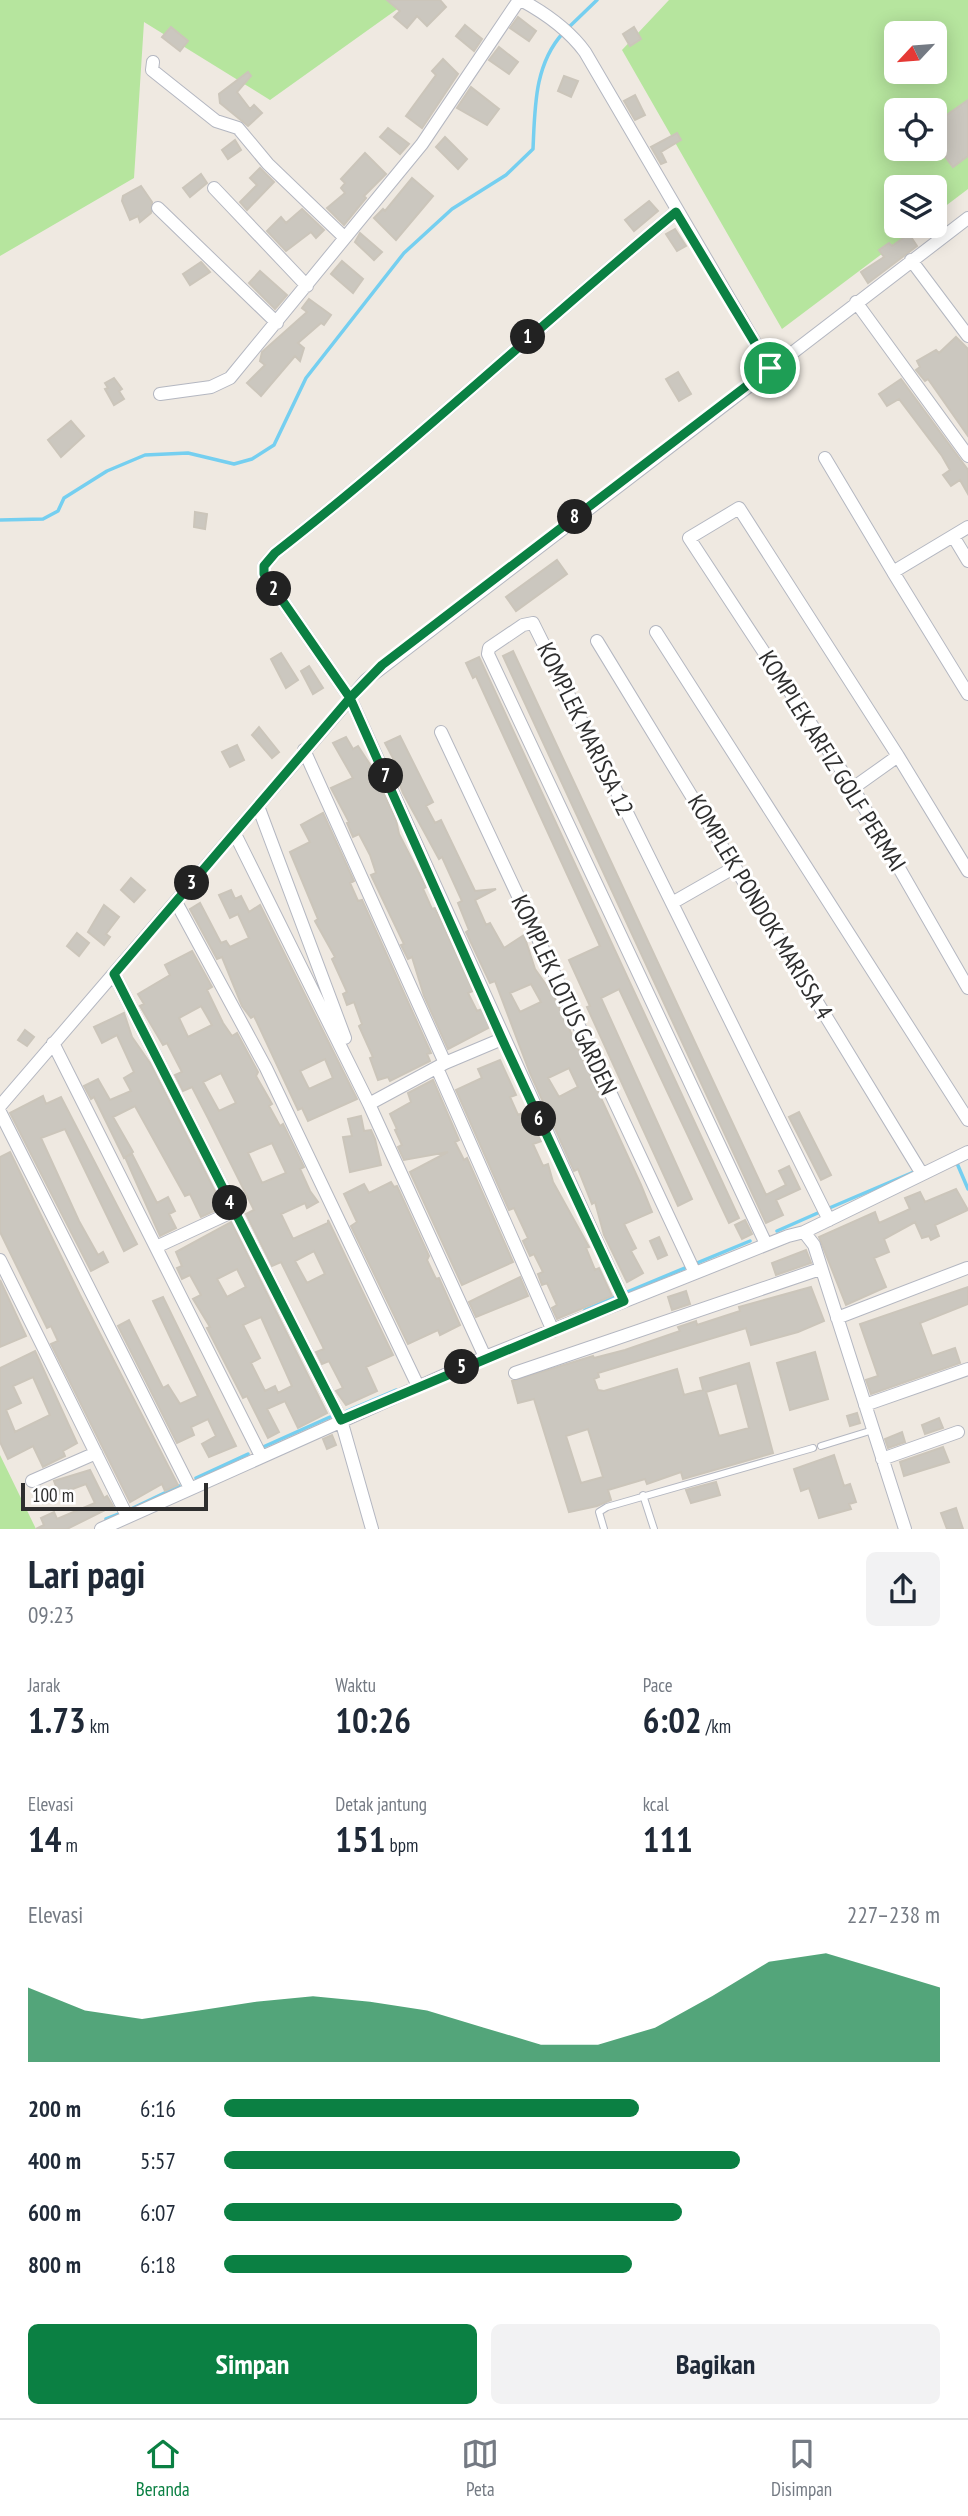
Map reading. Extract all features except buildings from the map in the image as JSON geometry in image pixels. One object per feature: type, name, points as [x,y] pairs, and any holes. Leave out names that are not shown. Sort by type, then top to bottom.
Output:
[{"type":"street","points":[[160,394],[211,387],[230,378],[422,144],[520,0],[542,12],[577,41],[770,368]]},
{"type":"street","points":[[152,62],[152,70],[216,121],[238,128],[268,164],[344,237]]},
{"type":"street","points":[[214,188],[307,286]]},
{"type":"street","points":[[158,208],[277,323]]},
{"type":"street","points":[[624,1301],[502,1039],[350,698],[289,613],[264,574],[264,566],[275,553],[368,480],[490,370],[676,212]]},
{"type":"street","points":[[0,1105],[235,834],[304,750],[382,665],[968,218]]},
{"type":"street","points":[[911,260],[968,336]]},
{"type":"street","points":[[856,302],[968,456]]},
{"type":"street","points":[[825,458],[968,694]]},
{"type":"street","name":"KOMPLEK ARFIZ GOLF PERMAI","points":[[898,756],[739,508],[689,538],[853,788],[968,988]]},
{"type":"street","points":[[893,572],[968,527]]},
{"type":"street","points":[[953,536],[968,561]]},
{"type":"street","name":"KOMPLEK MARISSA 12","points":[[766,1244],[488,654],[489,648],[523,625],[533,623],[829,1220]]},
{"type":"street","points":[[656,632],[968,1120]]},
{"type":"street","name":"KOMPLEK PONDOK MARISSA 4","points":[[597,641],[922,1174]]},
{"type":"street","name":"KOMPLEK LOTUS GARDEN","points":[[441,732],[695,1273]]},
{"type":"street","points":[[304,750],[553,1331]]},
{"type":"street","points":[[853,788],[898,756],[968,871]]},
{"type":"street","points":[[258,806],[369,1104]]},
{"type":"street","points":[[235,834],[369,1104],[485,1357]]},
{"type":"street","points":[[672,903],[735,867]]},
{"type":"street","points":[[176,902],[265,1068],[418,1386]]},
{"type":"street","points":[[114,974],[341,1420],[371,1529]]},
{"type":"street","points":[[369,1104],[441,1066],[502,1039]]},
{"type":"street","points":[[53,1043],[261,1456]]},
{"type":"street","points":[[0,1112],[190,1488]]},
{"type":"street","points":[[101,1529],[485,1357],[766,1244],[804,1232],[968,1152]]},
{"type":"street","points":[[156,1247],[234,1211]]},
{"type":"street","points":[[804,1232],[814,1245],[905,1529]]},
{"type":"street","points":[[0,1260],[127,1516]]},
{"type":"street","points":[[837,1318],[967,1268]]},
{"type":"street","points":[[515,1373],[820,1269]]},
{"type":"street","points":[[865,1405],[968,1369]]},
{"type":"street","points":[[883,1459],[958,1432]]},
{"type":"street","points":[[32,1481],[96,1453]]},
{"type":"lane","points":[[604,1529],[599,1512],[601,1509],[873,1430]]},
{"type":"lane","points":[[643,1495],[654,1529]]},
{"type":"green space","points":[[0,0],[410,0],[270,100],[144,22],[134,178],[0,256]]},
{"type":"green space","points":[[669,0],[968,0],[968,189],[947,205],[947,175],[884,175],[884,238],[903,238],[782,329],[622,50]]},
{"type":"green space","points":[[0,1455],[36,1529],[0,1529]]},
{"type":"waterway","points":[[568,28],[597,0]]},
{"type":"waterway","points":[[0,520],[43,519],[58,511],[64,498],[107,471],[145,455],[188,453],[234,464],[252,459],[274,445],[306,378],[404,253],[452,209],[506,175],[533,149],[541,73],[553,45],[563,33]]},
{"type":"waterway","points":[[956,1161],[968,1189]]},
{"type":"waterway","points":[[827,1209],[916,1171]]},
{"type":"waterway","points":[[777,1231],[820,1212]]},
{"type":"waterway","points":[[627,1292],[750,1241]]},
{"type":"waterway","points":[[585,1310],[615,1297]]},
{"type":"waterway","points":[[347,1411],[396,1390]]},
{"type":"waterway","points":[[263,1447],[330,1417]]},
{"type":"waterway","points":[[196,1478],[248,1454]]},
{"type":"waterway","points":[[131,1509],[179,1486]]},
{"type":"waterway","points":[[106,1519],[119,1514]]},
{"type":"route","points":[[770,368],[382,665],[350,698],[502,1039],[624,1301],[485,1357],[341,1420],[114,974],[350,698],[289,613],[264,574],[264,566],[275,553],[368,480],[520,344],[676,212],[770,368]]}]
